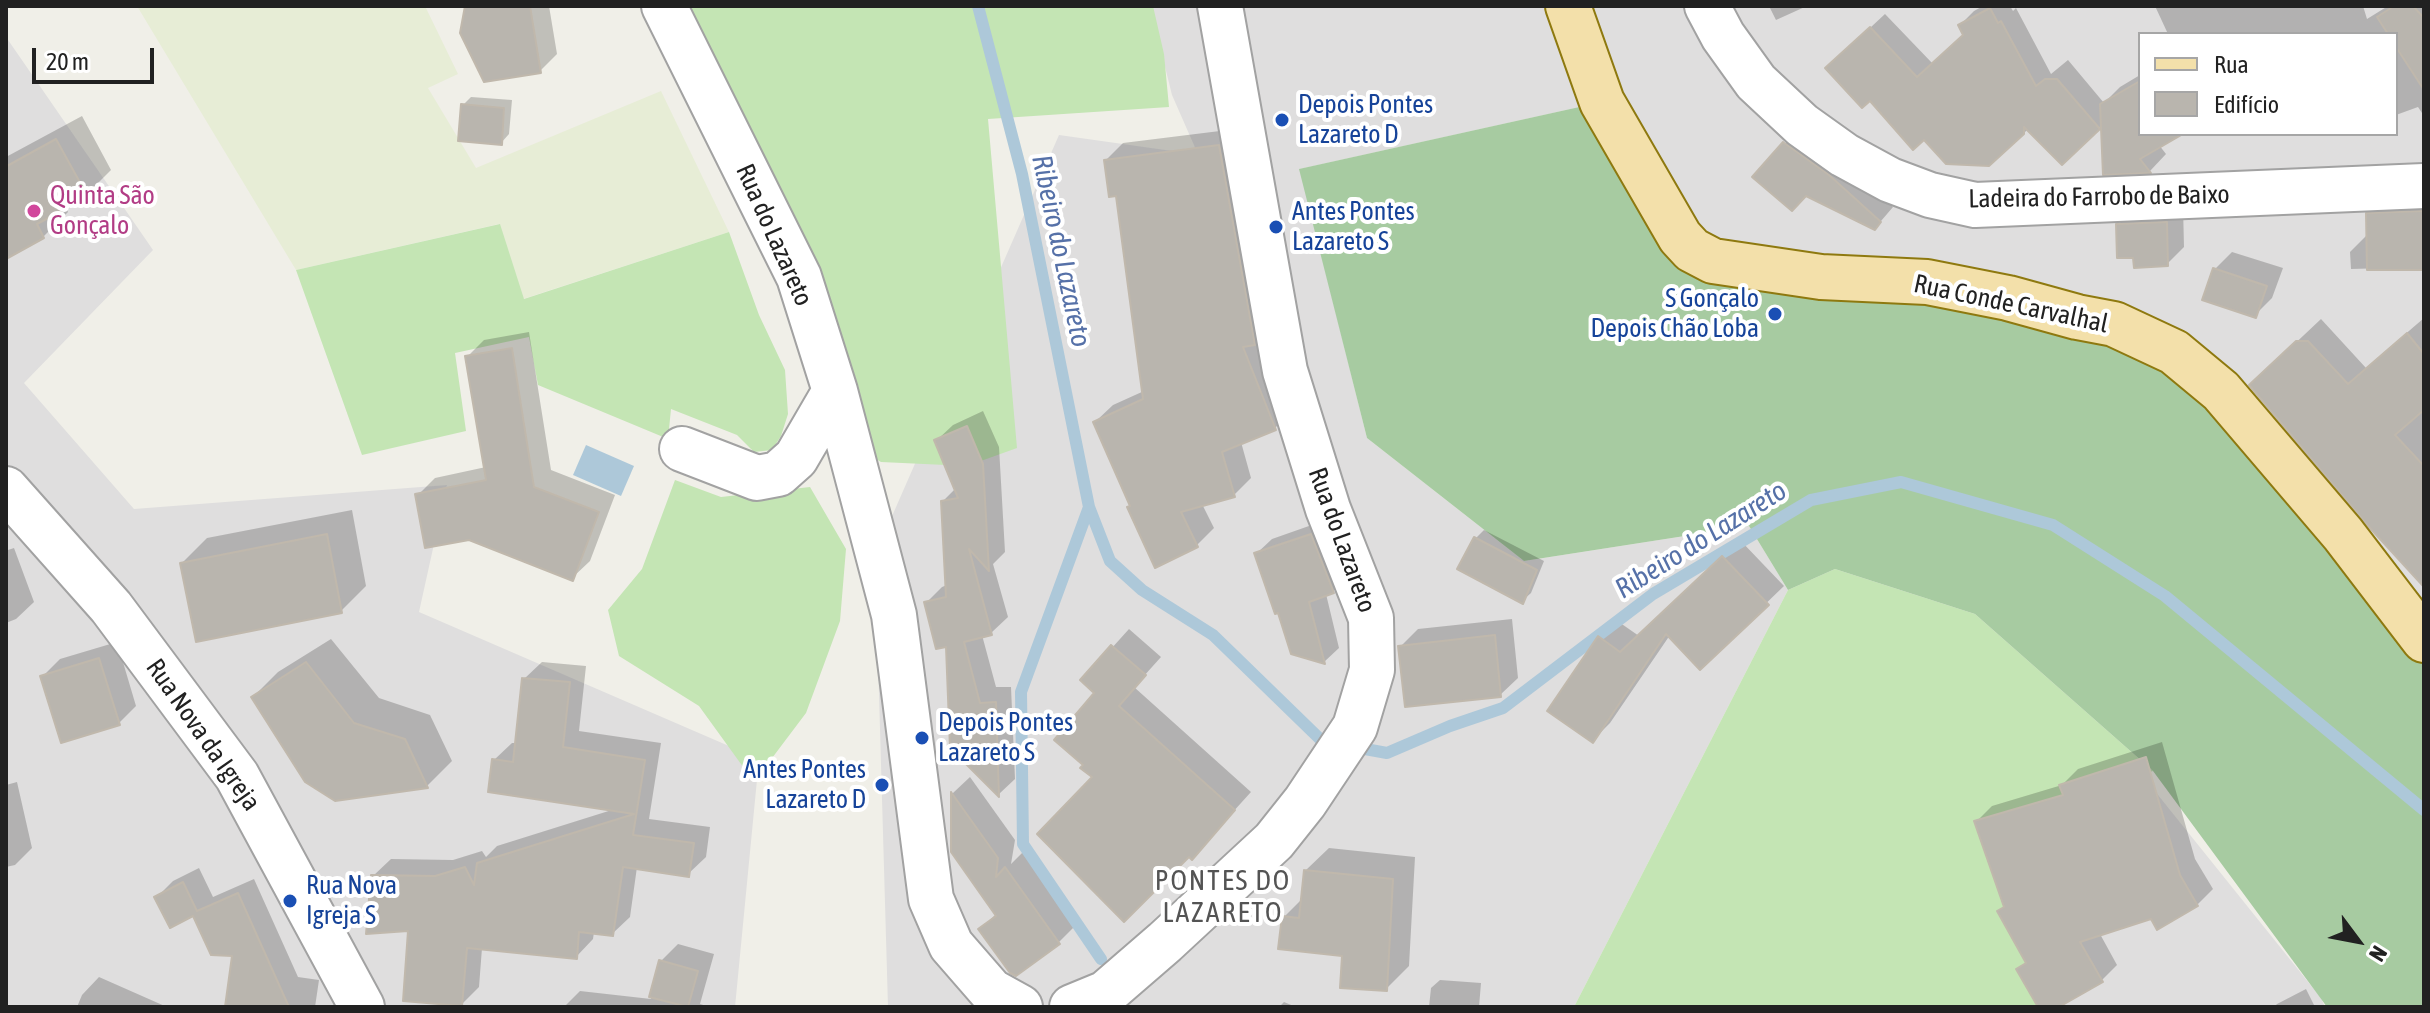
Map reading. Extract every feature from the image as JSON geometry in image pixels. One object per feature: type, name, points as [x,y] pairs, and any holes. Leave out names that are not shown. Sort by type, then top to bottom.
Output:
[{"type":"main road","name":"Rua Conde Carvalhal","points":[[1568,6],[1602,102],[1680,237],[1692,250],[1713,261],[1821,277],[1927,282],[2008,298],[2114,324],[2174,352],[2221,391],[2343,534],[2424,640]]},
{"type":"street","name":"Rua do Lazareto","points":[[664,6],[799,277],[835,391],[894,615],[931,899],[951,945],[991,991],[1020,1007]]},
{"type":"street","name":"Rua do Lazareto","points":[[1072,1007],[1106,993],[1274,841],[1305,802],[1355,727],[1372,670],[1371,618],[1328,509],[1285,371],[1220,6]]},
{"type":"street","name":"Ladeira do Farrobo de Baixo","points":[[1707,6],[1723,36],[1756,82],[1802,125],[1844,155],[1890,180],[1930,195],[1975,205],[2424,186]]},
{"type":"street","points":[[682,449],[757,478],[778,474],[796,458],[835,391]]},
{"type":"street","name":"Rua Nova da Igreja","points":[[6,489],[111,607],[237,776],[362,1007]]},
{"type":"shaded area","points":[[1150,6],[2424,6],[2424,653],[1710,275],[1598,103],[1300,169],[1367,438],[1524,561],[1749,526],[1788,590],[1574,1007],[888,1007],[875,555],[1059,135],[1222,158],[1197,152],[1172,95]]},
{"type":"shaded area","points":[[6,37],[153,250],[24,383],[134,509],[447,485],[419,612],[759,759],[735,1007],[6,1007]]},
{"type":"shaded area","points":[[2142,775],[2321,998],[2325,1007],[2053,1007]]},
{"type":"green space","points":[[137,6],[425,6],[458,74],[428,88],[476,168],[661,91],[729,232],[523,299],[499,224],[296,270]]},
{"type":"green space","points":[[673,6],[1153,6],[1164,54],[1169,107],[988,119],[1017,448],[967,466],[881,462],[851,444]]},
{"type":"green space","points":[[1602,102],[1680,237],[2174,352],[2424,640],[2424,1007],[2327,1007],[2153,771],[1975,614],[1835,569],[1788,590],[1749,526],[1524,561],[1367,438],[1299,169]]},
{"type":"green space","points":[[500,224],[524,299],[729,232],[759,315],[785,370],[788,414],[781,436],[772,450],[754,452],[737,435],[671,409],[668,439],[538,385],[529,337],[455,353],[466,431],[362,455],[296,270]]},
{"type":"green space","points":[[675,480],[721,497],[810,487],[846,549],[840,621],[806,713],[754,782],[699,706],[619,656],[608,610],[642,569]]},
{"type":"green space","points":[[1835,569],[1975,614],[2153,771],[1991,824],[2045,1007],[1574,1007],[1788,590]]},
{"type":"water","points":[[586,445],[634,466],[621,496],[573,475]]},
{"type":"building","points":[[465,6],[530,6],[541,73],[484,82],[460,33]]},
{"type":"building","points":[[2394,6],[2413,6],[2424,18],[2424,90],[2398,50],[2398,32],[2387,32],[2377,17]]},
{"type":"building","points":[[1990,8],[1998,23],[2001,21],[2036,86],[2045,79],[2057,79],[2100,129],[2062,165],[2024,127],[2024,134],[1989,166],[1946,164],[1924,140],[1913,150],[1870,101],[1862,108],[1825,68],[1870,27],[1917,77],[1963,35],[1958,25]]},
{"type":"building","points":[[2138,82],[2138,136],[2180,136],[2140,159],[2151,173],[2103,175],[2100,104]]},
{"type":"building","points":[[461,104],[504,108],[502,145],[458,141]]},
{"type":"building","name":"Quinta São Gonçalo","points":[[56,139],[88,197],[37,224],[44,238],[6,259],[6,164]]},
{"type":"building","points":[[1783,142],[1829,175],[1881,222],[1875,230],[1806,196],[1792,211],[1752,177]]},
{"type":"building","points":[[1219,145],[1255,345],[1243,347],[1276,430],[1222,452],[1235,497],[1181,512],[1198,547],[1155,568],[1093,422],[1143,399],[1116,196],[1109,197],[1104,160]]},
{"type":"building","points":[[2424,211],[2424,270],[2367,270],[2366,213]]},
{"type":"building","points":[[2167,222],[2168,266],[2134,268],[2133,258],[2117,258],[2116,224]]},
{"type":"building","points":[[2213,268],[2267,286],[2256,318],[2202,300]]},
{"type":"building","points":[[2407,333],[2424,354],[2424,410],[2395,435],[2424,466],[2424,587],[2249,385],[2296,341],[2308,341],[2348,384]]},
{"type":"building","points":[[512,348],[534,487],[599,512],[573,581],[469,540],[425,548],[415,494],[486,480],[465,356]]},
{"type":"building","points":[[967,426],[983,464],[989,571],[969,549],[992,635],[964,642],[980,703],[996,702],[999,797],[950,748],[946,647],[936,649],[924,602],[946,597],[941,501],[958,498],[934,440]]},
{"type":"building","points":[[327,534],[342,613],[196,642],[180,563]]},
{"type":"building","points":[[1311,534],[1334,593],[1309,602],[1325,664],[1291,654],[1254,553]]},
{"type":"building","points":[[1474,537],[1537,570],[1523,604],[1457,569]]},
{"type":"building","points":[[1722,556],[1769,605],[1700,670],[1666,634],[1593,743],[1547,711],[1598,636],[1620,652]]},
{"type":"building","points":[[1495,635],[1501,697],[1405,707],[1398,646]]},
{"type":"building","points":[[1111,645],[1146,675],[1119,706],[1235,810],[1192,860],[1189,857],[1124,922],[1037,834],[1092,777],[1054,740],[1094,693],[1080,680]]},
{"type":"building","points":[[99,658],[120,725],[61,743],[40,676]]},
{"type":"building","points":[[306,662],[354,723],[405,739],[428,788],[335,801],[305,782],[251,697]]},
{"type":"building","points":[[522,678],[570,682],[563,747],[645,760],[633,835],[694,843],[689,877],[623,867],[613,936],[579,932],[577,959],[467,948],[462,1006],[403,1001],[408,931],[366,934],[371,875],[435,876],[465,867],[474,885],[477,863],[634,814],[488,792],[492,759],[513,762]]},
{"type":"building","points":[[2146,757],[2180,875],[2198,906],[2157,930],[2151,919],[2080,942],[2103,982],[2059,1007],[2038,1007],[2016,969],[2026,963],[1997,911],[2004,907],[1974,821],[2063,795],[2059,785]]},
{"type":"building","points":[[951,792],[998,858],[996,877],[1005,867],[1060,944],[1016,976],[1010,973],[978,929],[996,916],[951,852]]},
{"type":"building","points":[[1304,870],[1393,879],[1387,991],[1340,988],[1342,956],[1278,949],[1282,916],[1299,918]]},
{"type":"building","points":[[183,882],[197,911],[238,893],[289,1007],[225,1007],[232,956],[211,955],[193,916],[170,928],[154,897]]},
{"type":"building","points":[[659,960],[698,971],[688,1007],[649,997]]},
{"type":"waterway","name":"Ribeiro do Lazareto","points":[[978,6],[1022,174],[1089,507],[1021,692],[1023,844],[1101,959]]},
{"type":"waterway","name":"Ribeiro do Lazareto","points":[[1354,747],[1387,753],[1503,708],[1653,594],[1811,500],[1901,482],[2053,525],[2165,596],[2424,810]]},
{"type":"waterway","name":"Ribeiro do Lazareto","points":[[1089,507],[1110,561],[1142,590],[1213,635],[1321,740],[1336,743]]},
{"type":"place","name":"Depois Pontes Lazareto D","points":[[1282,120]]},
{"type":"place","name":"Quinta São Gonçalo","points":[[34,211]]},
{"type":"place","name":"Antes Pontes Lazareto S","points":[[1276,227]]},
{"type":"place","name":"S Gonçalo Depois Chão Loba","points":[[1775,314]]},
{"type":"place","name":"Depois Pontes Lazareto S","points":[[922,738]]},
{"type":"place","name":"Antes Pontes Lazareto D","points":[[882,785]]},
{"type":"place","name":"Rua Nova Igreja S","points":[[290,901]]},
{"type":"district","name":"PONTES DO LAZARETO","points":[[1223,897]]}]
